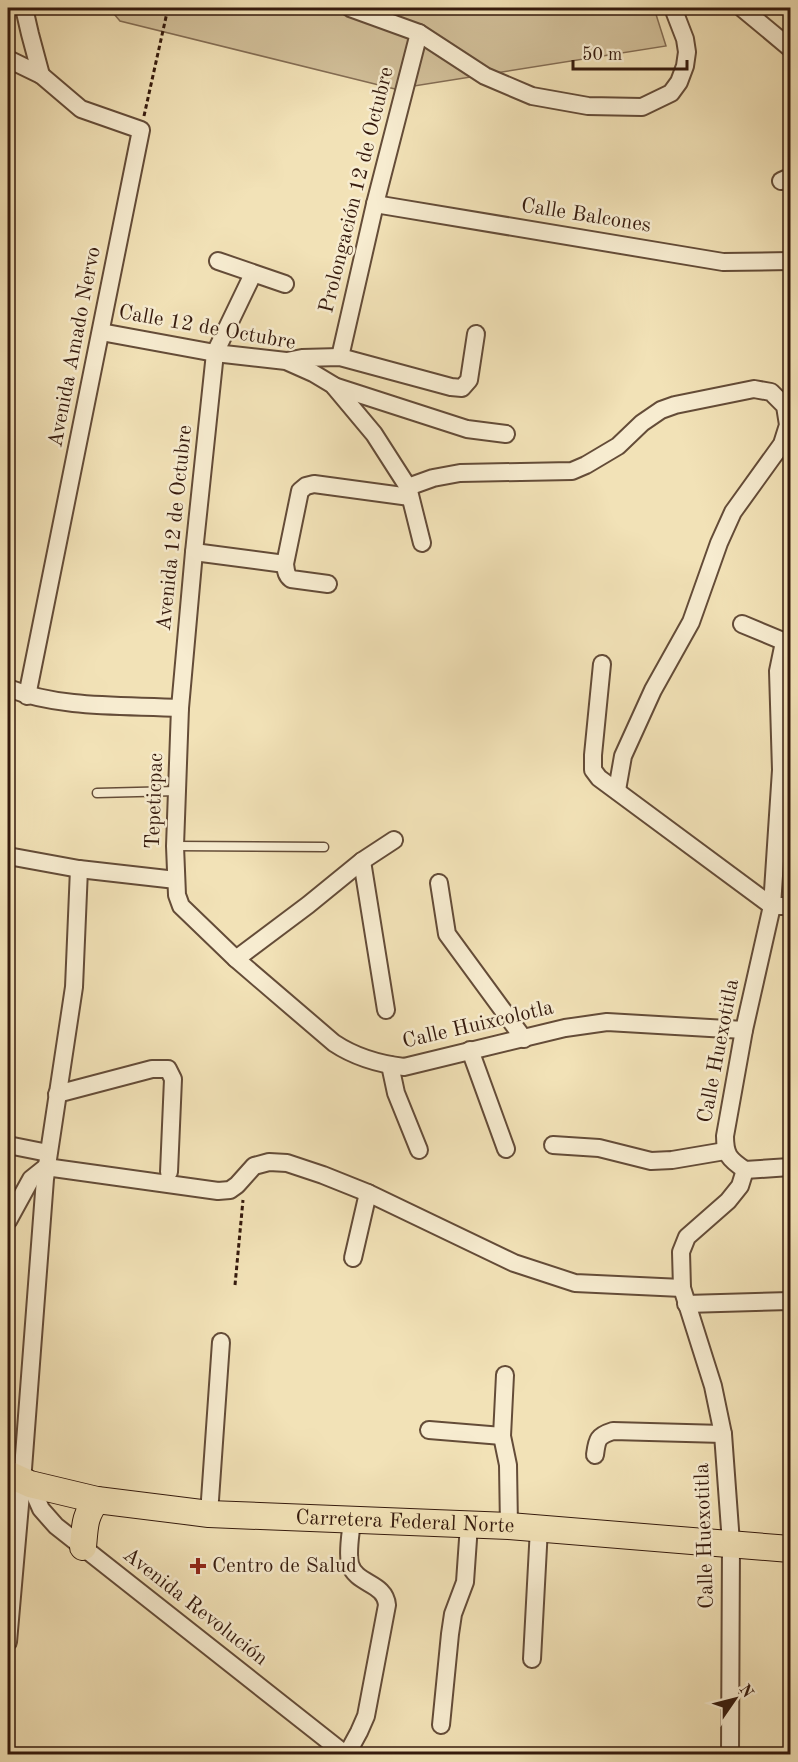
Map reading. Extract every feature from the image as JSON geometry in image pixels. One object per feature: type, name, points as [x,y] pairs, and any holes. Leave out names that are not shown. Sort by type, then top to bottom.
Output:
[{"type":"main road","name":"Carretera Federal Norte","points":[[20,1480],[97,1500],[209,1514],[509,1526],[790,1549]]},
{"type":"main road","points":[[83,1547],[88,1510],[97,1500]]},
{"type":"street","points":[[24,8],[41,75]]},
{"type":"street","points":[[350,8],[419,33],[485,76],[532,96],[588,106],[642,107],[671,93],[679,82],[685,66],[687,52],[685,39],[673,8]]},
{"type":"street","points":[[742,8],[790,48]]},
{"type":"street","name":"Prolongación 12 de Octubre","points":[[340,357],[375,204],[419,33]]},
{"type":"street","points":[[8,59],[41,75],[81,109],[141,130]]},
{"type":"street","name":"Avenida Amado Nervo","points":[[27,696],[141,130]]},
{"type":"street","name":"Calle Balcones","points":[[375,204],[723,262],[790,261]]},
{"type":"street","points":[[218,261],[285,284]]},
{"type":"street","points":[[215,353],[253,274]]},
{"type":"street","name":"Calle 12 de Octubre","points":[[101,332],[215,353],[286,361],[333,385],[374,434],[409,492],[422,543]]},
{"type":"street","points":[[286,361],[302,358],[340,357],[462,388],[469,380],[476,334]]},
{"type":"street","name":"Avenida 12 de Octubre","points":[[180,708],[215,353]]},
{"type":"street","points":[[333,385],[467,429],[506,434]]},
{"type":"street","points":[[328,584],[291,579],[287,576],[285,564],[300,491],[306,486],[314,484],[409,492],[433,478],[460,473],[572,471],[618,446],[642,423],[661,410],[754,388],[771,392],[785,406],[788,425],[782,444],[733,512],[719,543],[691,622],[653,690],[623,756],[617,790]]},
{"type":"street","points":[[194,552],[285,564]]},
{"type":"street","points":[[742,624],[788,643]]},
{"type":"street","name":"Calle Huexotitla","points":[[730,1755],[731,1544],[723,1434],[713,1386],[684,1296],[681,1252],[687,1237],[728,1201],[740,1186],[745,1170],[733,1162],[725,1151],[725,1136],[744,1030],[772,906],[781,770],[778,671],[788,643]]},
{"type":"street","points":[[602,664],[593,755],[593,770],[599,778],[772,906],[790,906]]},
{"type":"street","points":[[8,688],[27,696],[55,702],[180,708]]},
{"type":"street","name":"Tepeticpac","points":[[177,887],[175,846],[180,708]]},
{"type":"street","points":[[236,958],[308,905],[362,861],[394,840]]},
{"type":"street","points":[[8,856],[177,887]]},
{"type":"street","points":[[362,861],[386,1010]]},
{"type":"street","points":[[8,1642],[47,1160],[74,987],[79,869]]},
{"type":"street","points":[[440,883],[447,934],[524,1039]]},
{"type":"street","name":"Calle Huixcolotla","points":[[177,887],[181,906],[236,958],[334,1042],[348,1053],[390,1065],[404,1067],[565,1028],[608,1022],[744,1030]]},
{"type":"street","points":[[470,1050],[506,1149]]},
{"type":"street","points":[[390,1065],[396,1093],[419,1150]]},
{"type":"street","points":[[57,1094],[152,1069],[168,1069],[173,1079],[170,1172]]},
{"type":"street","points":[[8,1145],[47,1160],[218,1191],[230,1190],[254,1166],[269,1162],[287,1163],[368,1193],[514,1263],[575,1283],[684,1296],[790,1301]]},
{"type":"street","points":[[553,1145],[599,1148],[651,1161],[672,1161],[725,1151]]},
{"type":"street","points":[[8,1221],[31,1179],[47,1160]]},
{"type":"street","points":[[745,1170],[790,1167]]},
{"type":"street","points":[[353,1258],[368,1193]]},
{"type":"street","points":[[209,1514],[221,1342]]},
{"type":"street","points":[[505,1375],[502,1436],[508,1465],[509,1526]]},
{"type":"street","points":[[429,1430],[502,1436]]},
{"type":"street","points":[[595,1455],[597,1442],[602,1434],[613,1431],[723,1434]]},
{"type":"street","name":"Avenida Revolución","points":[[20,1480],[56,1526],[346,1755]]},
{"type":"street","points":[[346,1755],[366,1716],[387,1605],[382,1590],[360,1579],[353,1571],[349,1561],[352,1520]]},
{"type":"street","points":[[441,1725],[453,1614],[465,1582],[469,1525]]},
{"type":"street","points":[[532,1659],[539,1528]]},
{"type":"lane","points":[[97,793],[177,791]]},
{"type":"lane","points":[[175,846],[324,847]]},
{"type":"path","points":[[141,130],[168,8]]},
{"type":"path","points":[[235,1285],[244,1201],[237,1185]]},
{"type":"shaded area","points":[[109,8],[654,8],[666,46],[395,89],[120,21]]},
{"type":"place","name":"Centro de Salud","points":[[198,1566]]}]
